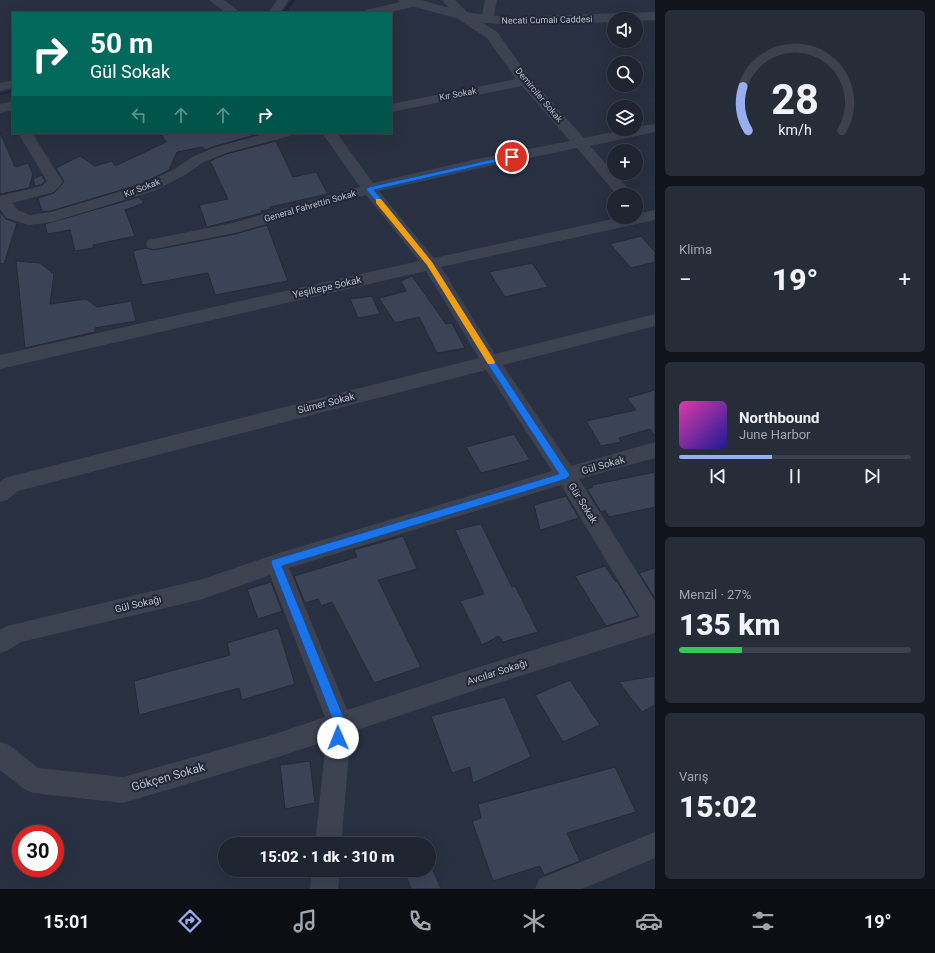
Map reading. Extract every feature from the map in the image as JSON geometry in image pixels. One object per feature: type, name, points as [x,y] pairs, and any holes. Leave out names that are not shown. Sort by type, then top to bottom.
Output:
[{"type":"street","points":[[216,0],[234,12]]},
{"type":"street","points":[[275,12],[283,0]]},
{"type":"street","points":[[367,12],[377,0]]},
{"type":"street","name":"Necati Cumalı Caddesi","points":[[439,0],[463,16]]},
{"type":"street","name":"Demirciler Sokak","points":[[448,0],[463,16],[492,35],[525,81],[620,188]]},
{"type":"street","points":[[487,20],[491,0]]},
{"type":"street","points":[[374,12],[408,2]]},
{"type":"street","name":"Necati Cumalı Caddesi","points":[[408,2],[463,16],[487,20],[515,21],[655,16]]},
{"type":"street","name":"Kır Sokak","points":[[392,108],[525,81]]},
{"type":"street","points":[[0,87],[12,84]]},
{"type":"street","name":"General Fahrettin Sokak","points":[[154,244],[235,228],[369,189],[472,165],[655,128]]},
{"type":"street","points":[[1,201],[48,189],[55,182],[26,134]]},
{"type":"street","name":"Kır Sokak","points":[[1,201],[12,214],[30,220],[52,217],[148,188],[180,172],[197,160],[221,150],[281,134]]},
{"type":"street","name":"Gür Sokak","points":[[330,134],[369,189],[430,264],[490,361],[566,475],[655,622]]},
{"type":"street","name":"Yeşiltepe Sokak","points":[[0,362],[648,216]]},
{"type":"street","name":"Sümer Sokak","points":[[0,494],[12,484],[655,320]]},
{"type":"street","name":"Gül Sokak","points":[[276,563],[566,475],[655,450]]},
{"type":"street","points":[[276,563],[340,723],[329,837]]},
{"type":"street","name":"Gül Sokağı","points":[[0,643],[15,633],[203,589],[276,563]]},
{"type":"street","name":"Avcılar Sokağı","points":[[340,723],[655,622]]},
{"type":"street","name":"Gökçen Sokak","points":[[0,754],[34,780],[123,790],[272,747],[340,723]]},
{"type":"street","points":[[549,889],[655,846]]},
{"type":"street","points":[[324,889],[325,877]]},
{"type":"building","points":[[0,132],[15,167],[28,163],[33,174],[29,188],[0,194]]},
{"type":"building","points":[[162,134],[258,134],[204,150],[203,147],[177,152],[169,170],[141,184],[51,211],[42,212],[38,198],[54,193],[64,182],[56,168],[80,156],[95,166],[112,161],[115,166],[166,142]]},
{"type":"building","points":[[276,141],[293,177],[316,172],[328,194],[270,207],[271,209],[261,211],[262,213],[207,227],[199,205],[228,199],[210,161],[226,154]]},
{"type":"building","points":[[42,175],[45,181],[41,185],[35,186],[33,179]]},
{"type":"building","points":[[139,197],[144,203],[125,210],[135,236],[93,245],[93,248],[75,251],[70,230],[47,234],[45,224]]},
{"type":"building","points":[[0,212],[6,219],[17,223],[4,264],[0,263]]},
{"type":"building","points":[[267,225],[288,281],[215,295],[208,273],[142,285],[133,251],[146,248],[154,250],[235,234]]},
{"type":"building","points":[[641,236],[655,252],[655,262],[631,268],[610,244]]},
{"type":"building","points":[[16,261],[40,263],[54,274],[50,304],[86,299],[97,307],[131,301],[136,321],[95,328],[95,332],[25,348]]},
{"type":"building","points":[[532,263],[548,287],[505,297],[489,272]]},
{"type":"building","points":[[412,276],[446,324],[452,323],[465,348],[437,353],[419,317],[395,323],[379,298],[406,291],[401,281]]},
{"type":"building","points":[[372,296],[380,314],[358,318],[350,299]]},
{"type":"building","points":[[655,390],[655,436],[650,429],[619,438],[621,442],[601,446],[586,421],[636,410],[627,398]]},
{"type":"building","points":[[514,434],[530,460],[481,473],[466,447]]},
{"type":"building","points":[[655,472],[655,507],[609,517],[605,510],[601,512],[587,489],[593,487],[592,485]]},
{"type":"building","points":[[566,496],[579,518],[540,530],[534,505]]},
{"type":"building","points":[[481,524],[512,587],[515,586],[538,632],[503,642],[499,636],[482,645],[460,601],[484,594],[455,530]]},
{"type":"building","points":[[403,536],[417,569],[378,580],[421,667],[374,683],[332,602],[321,606],[318,599],[305,603],[294,576],[357,557],[354,550]]},
{"type":"building","points":[[605,566],[615,581],[617,581],[638,616],[606,626],[575,576]]},
{"type":"building","points":[[655,568],[655,598],[639,573]]},
{"type":"building","points":[[271,582],[282,611],[258,619],[247,589]]},
{"type":"building","points":[[278,628],[295,684],[242,700],[239,688],[139,715],[134,681],[230,655],[227,643]]},
{"type":"building","points":[[655,676],[655,705],[642,712],[619,682]]},
{"type":"building","points":[[570,680],[600,725],[563,742],[535,695]]},
{"type":"building","points":[[505,697],[531,757],[473,783],[470,767],[452,773],[431,716]]},
{"type":"building","points":[[310,761],[315,803],[285,809],[280,765]]},
{"type":"building","points":[[615,767],[636,812],[567,833],[580,861],[544,875],[540,866],[493,881],[472,821],[481,818],[478,804]]},
{"type":"building","points":[[407,877],[436,877],[441,889],[411,889]]},
{"type":"waterway","points":[[285,12],[293,0]]},
{"type":"waterway","points":[[0,94],[12,91]]},
{"type":"slow traffic","points":[[379,201],[430,264],[491,362]]},
{"type":"route","points":[[338,738],[340,723],[276,563],[566,475],[490,361],[430,264],[369,189],[512,157]]}]
